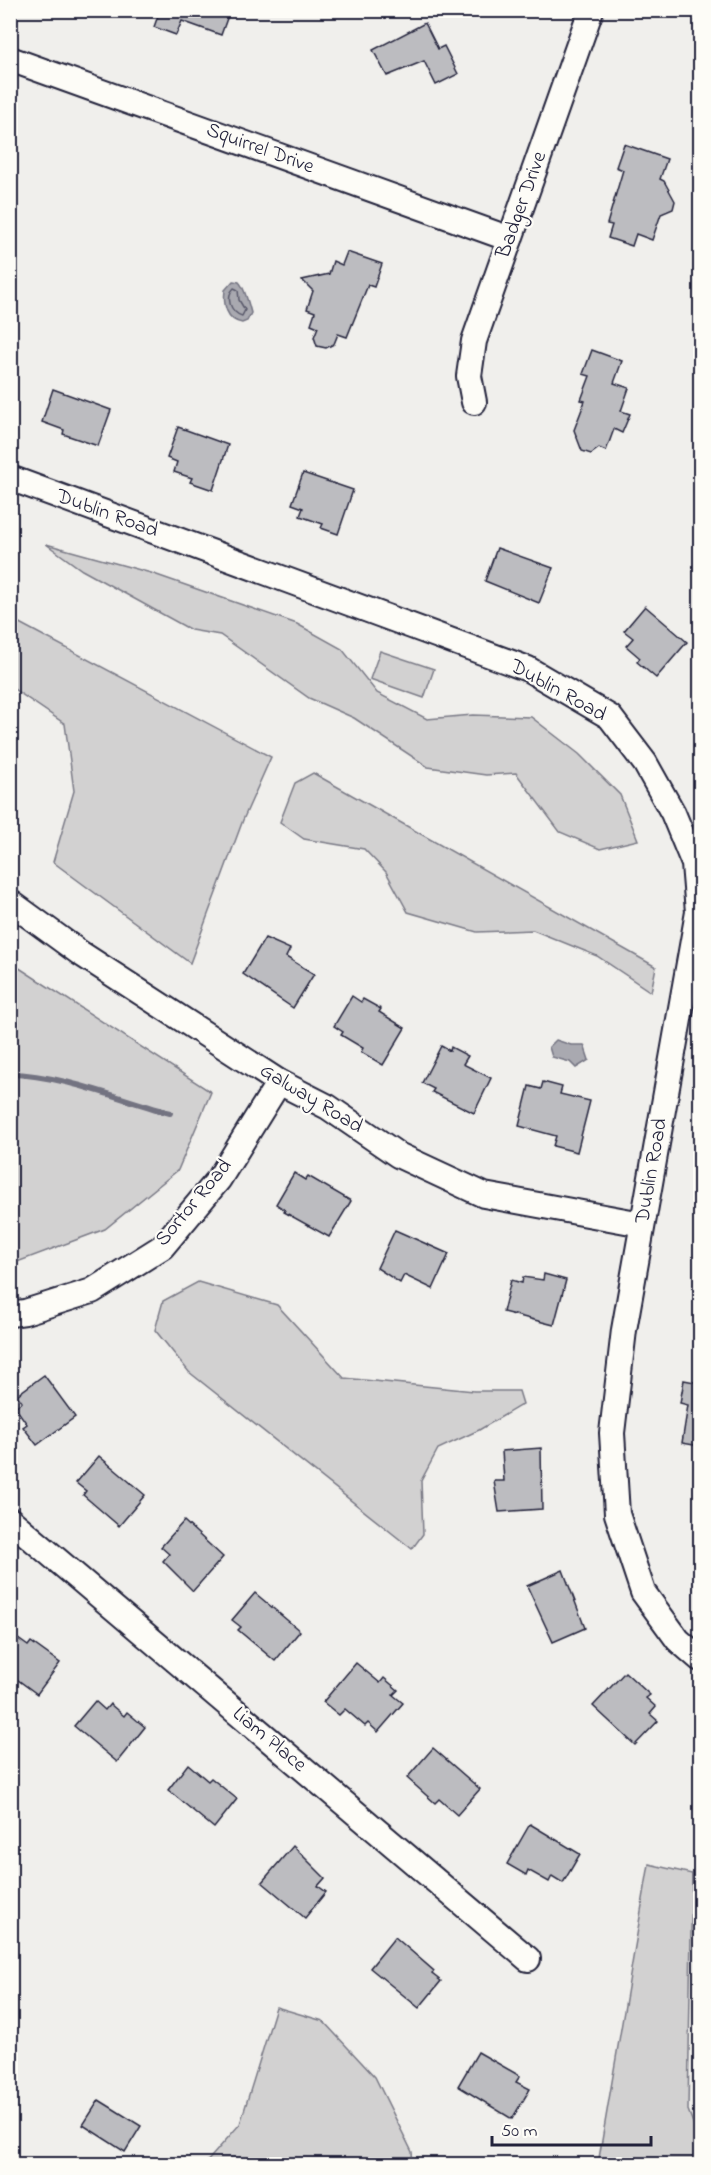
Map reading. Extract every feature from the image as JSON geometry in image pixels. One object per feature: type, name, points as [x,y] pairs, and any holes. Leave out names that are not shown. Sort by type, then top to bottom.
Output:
[{"type":"street","name":"Badger Drive","points":[[474,402],[469,376],[474,341],[591,10]]},
{"type":"street","name":"Squirrel Drive","points":[[10,59],[510,239]]},
{"type":"street","name":"Dublin Road","points":[[10,478],[528,669],[610,717],[645,763],[673,813],[694,864],[698,912],[624,1330],[612,1432],[617,1514],[644,1592],[678,1640],[700,1659]]},
{"type":"street","name":"Galway Road","points":[[10,902],[80,952],[279,1082],[328,1107],[398,1155],[484,1195],[642,1224]]},
{"type":"street","name":"Sortor Road","points":[[10,1314],[25,1312],[92,1291],[162,1247],[219,1179],[279,1082]]},
{"type":"street","name":"Liam Place","points":[[10,1520],[528,1959]]},
{"type":"shaded area","points":[[46,544],[151,573],[297,624],[342,649],[377,693],[427,719],[473,715],[531,717],[579,754],[620,795],[638,840],[600,849],[560,832],[516,773],[486,775],[428,767],[354,718],[309,698],[220,635],[191,630],[82,570]]},
{"type":"shaded area","points":[[10,618],[271,757],[243,820],[190,963],[53,862],[74,791],[65,724],[11,687]]},
{"type":"shaded area","points":[[380,651],[434,669],[424,698],[370,679]]},
{"type":"shaded area","points":[[313,773],[656,967],[651,992],[597,956],[533,930],[477,932],[408,912],[386,872],[364,849],[304,839],[280,822],[295,783]]},
{"type":"shaded area","points":[[10,962],[211,1092],[178,1170],[105,1229],[12,1264]]},
{"type":"shaded area","points":[[198,1282],[277,1305],[344,1378],[474,1391],[519,1391],[523,1404],[479,1430],[438,1449],[421,1481],[423,1534],[412,1549],[189,1372],[155,1330],[163,1301]]},
{"type":"shaded area","points":[[649,1864],[692,1874],[688,2110],[700,2141],[700,2164],[598,2164]]},
{"type":"shaded area","points":[[276,2007],[323,2021],[375,2077],[412,2152],[413,2164],[205,2164],[240,2124]]},
{"type":"water","points":[[233,281],[241,284],[251,313],[247,321],[242,323],[232,319],[225,306],[225,290]]},
{"type":"water","points":[[556,1040],[571,1045],[584,1045],[589,1060],[576,1068],[570,1062],[552,1057],[549,1047]]},
{"type":"building","points":[[160,10],[230,10],[221,35],[182,21],[176,35],[154,27]]},
{"type":"building","points":[[425,23],[438,49],[444,46],[458,74],[436,85],[424,61],[387,76],[373,50]]},
{"type":"building","points":[[624,144],[667,159],[660,179],[664,181],[675,201],[673,209],[661,214],[652,240],[636,234],[632,246],[608,238],[612,225],[607,224],[623,170],[616,167]]},
{"type":"building","points":[[347,252],[382,264],[374,287],[368,285],[347,337],[338,334],[334,344],[326,348],[317,346],[314,337],[318,327],[311,324],[315,312],[307,309],[313,291],[302,280],[329,274],[333,261],[342,265]]},
{"type":"building","points":[[592,350],[622,361],[614,383],[629,388],[621,411],[630,414],[622,433],[614,429],[606,451],[599,448],[591,454],[582,451],[574,430],[585,401],[581,400],[590,376],[583,374]]},
{"type":"building","points":[[53,389],[111,410],[98,446],[63,434],[64,430],[42,422]]},
{"type":"building","points":[[178,427],[228,445],[213,490],[190,482],[192,478],[174,472],[177,462],[167,458]]},
{"type":"building","points":[[303,473],[353,490],[338,534],[321,528],[323,524],[300,516],[303,508],[292,504]]},
{"type":"building","points":[[497,548],[553,568],[539,603],[485,581]]},
{"type":"building","points":[[645,606],[687,642],[656,678],[637,662],[640,658],[626,646],[633,638],[624,631]]},
{"type":"building","points":[[265,938],[290,949],[286,957],[314,974],[293,1008],[243,974]]},
{"type":"building","points":[[352,996],[381,1009],[379,1012],[405,1028],[383,1065],[361,1052],[363,1048],[341,1035],[343,1032],[334,1026]]},
{"type":"building","points":[[441,1046],[450,1051],[451,1047],[468,1056],[463,1064],[491,1078],[474,1113],[432,1092],[434,1089],[422,1083]]},
{"type":"building","points":[[543,1082],[562,1087],[560,1094],[590,1101],[577,1152],[553,1146],[556,1136],[519,1126],[529,1086],[541,1089]]},
{"type":"building","points":[[294,1173],[305,1180],[308,1176],[351,1201],[329,1237],[284,1212],[285,1210],[276,1204]]},
{"type":"building","points":[[395,1230],[449,1254],[433,1289],[404,1275],[400,1283],[377,1268]]},
{"type":"building","points":[[544,1274],[566,1280],[554,1325],[503,1312],[511,1280],[522,1283],[523,1277],[543,1280]]},
{"type":"building","points":[[44,1375],[75,1417],[37,1445],[23,1427],[27,1424],[15,1407],[22,1402],[17,1395]]},
{"type":"building","points":[[684,1380],[700,1383],[700,1446],[682,1443],[688,1405],[680,1403]]},
{"type":"building","points":[[541,1448],[542,1509],[499,1512],[494,1481],[504,1481],[502,1451]]},
{"type":"building","points":[[99,1456],[145,1495],[119,1526],[83,1495],[86,1491],[76,1483]]},
{"type":"building","points":[[184,1521],[223,1557],[193,1591],[163,1561],[169,1554],[161,1547]]},
{"type":"building","points":[[563,1570],[585,1628],[553,1642],[527,1586]]},
{"type":"building","points":[[255,1593],[300,1631],[275,1661],[238,1630],[241,1627],[232,1620]]},
{"type":"building","points":[[10,1633],[28,1646],[31,1642],[60,1663],[37,1694],[10,1674]]},
{"type":"building","points":[[356,1663],[380,1683],[384,1678],[398,1690],[393,1695],[403,1703],[378,1732],[368,1723],[365,1726],[345,1709],[339,1715],[323,1702]]},
{"type":"building","points":[[625,1672],[650,1695],[646,1698],[656,1707],[650,1714],[658,1721],[635,1745],[593,1706]]},
{"type":"building","points":[[95,1701],[105,1710],[110,1704],[124,1716],[127,1712],[145,1727],[117,1762],[74,1726]]},
{"type":"building","points":[[433,1748],[480,1789],[457,1815],[439,1799],[435,1803],[407,1778]]},
{"type":"building","points":[[188,1764],[208,1781],[211,1778],[237,1799],[214,1828],[168,1790]]},
{"type":"building","points":[[530,1824],[580,1854],[563,1883],[552,1876],[549,1882],[528,1870],[526,1875],[507,1864]]},
{"type":"building","points":[[293,1846],[325,1878],[318,1886],[326,1892],[305,1918],[262,1882]]},
{"type":"building","points":[[395,1937],[434,1971],[432,1974],[441,1981],[419,2008],[370,1968]]},
{"type":"building","points":[[478,2052],[520,2076],[516,2082],[530,2089],[512,2119],[458,2086]]},
{"type":"building","points":[[99,2100],[141,2126],[125,2152],[83,2125]]},
{"type":"waterway","points":[[10,1074],[49,1078],[170,1113]]}]
